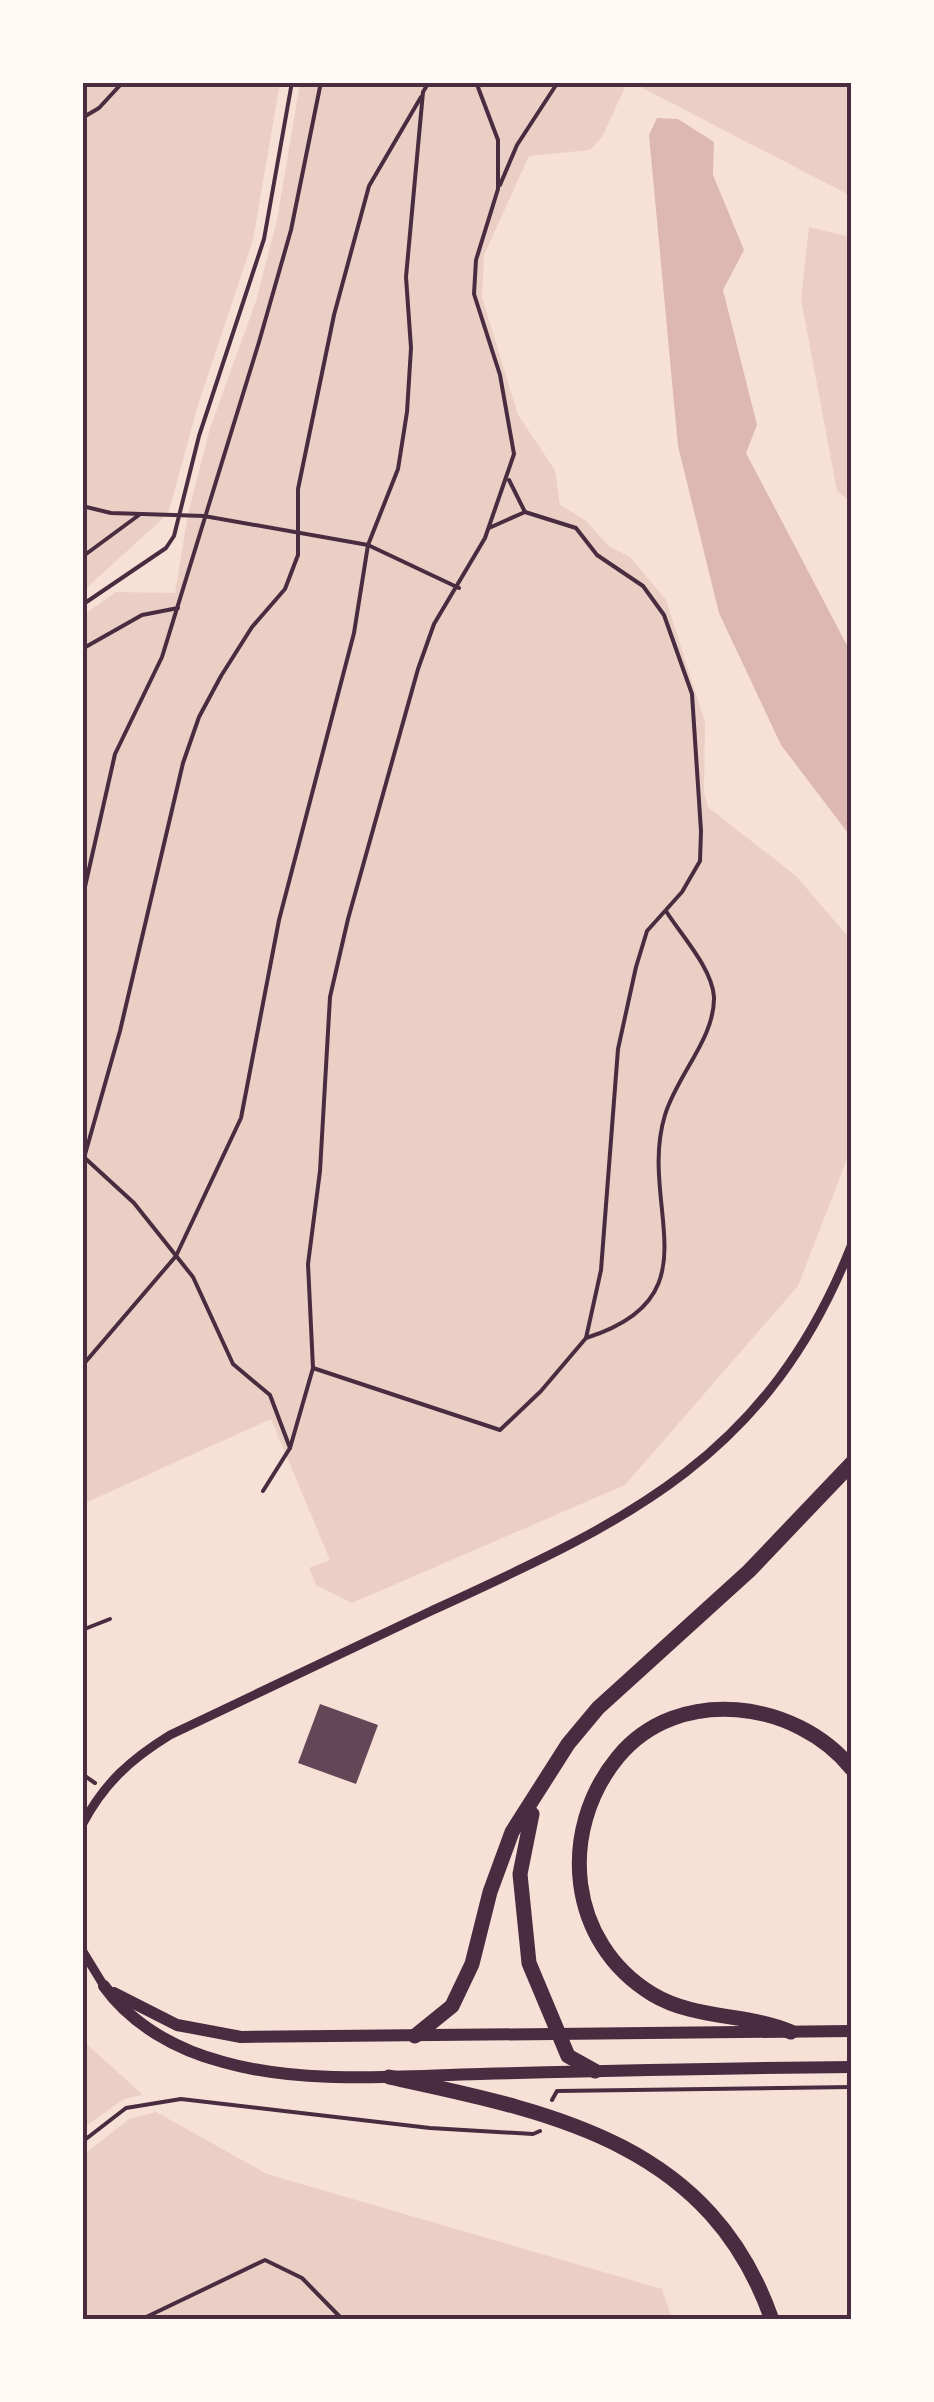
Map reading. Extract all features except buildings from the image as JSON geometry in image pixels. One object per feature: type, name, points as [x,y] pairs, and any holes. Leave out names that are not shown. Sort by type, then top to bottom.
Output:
[{"type":"highway","points":[[416,2036],[452,2006],[472,1964],[507,1845],[568,1744],[598,1708],[750,1572],[852,1463]]},
{"type":"highway","points":[[791,2032],[682,2007],[654,1995],[622,1971],[603,1950],[580,1895],[584,1821],[597,1786],[620,1754],[651,1730],[691,1714],[727,1708],[778,1716],[825,1741],[852,1768]]},
{"type":"highway","points":[[536,1800],[522,1850],[522,1926],[529,1963],[568,2056],[595,2072]]},
{"type":"highway","points":[[388,2077],[548,2113],[637,2152],[676,2181],[722,2230],[742,2258],[772,2320]]},
{"type":"main road","points":[[104,1986],[132,2004],[202,2032],[242,2037],[557,2037],[845,2031]]},
{"type":"main road","points":[[104,1986],[144,2026],[190,2051],[224,2063],[284,2072],[388,2077],[845,2067]]},
{"type":"street","points":[[82,1824],[102,1789],[121,1769],[170,1735],[536,1563],[638,1510],[675,1484],[738,1428],[776,1386],[834,1288],[852,1244]]},
{"type":"street","points":[[82,1950],[104,1986]]},
{"type":"path","points":[[82,118],[99,108],[123,82]]},
{"type":"path","points":[[82,605],[166,548],[180,514],[199,436],[264,239],[292,82]]},
{"type":"path","points":[[82,900],[115,754],[162,657],[291,230],[320,82]]},
{"type":"path","points":[[82,1165],[158,878],[183,763],[199,718],[221,676],[285,589],[298,556],[298,489],[334,316],[369,186],[427,82]]},
{"type":"path","points":[[476,82],[498,140],[498,189]]},
{"type":"path","points":[[264,1491],[290,1448],[312,1368],[308,1264],[320,1171],[330,997],[418,669],[434,624],[459,588],[489,528],[514,454],[509,412],[474,294],[476,260],[498,189],[517,145],[558,82]]},
{"type":"path","points":[[82,1366],[176,1256],[241,1118],[283,902],[354,634],[368,545],[398,468],[410,348],[406,277],[423,92]]},
{"type":"path","points":[[508,479],[525,512]]},
{"type":"path","points":[[82,506],[204,516],[368,545],[459,588]]},
{"type":"path","points":[[312,1368],[500,1430],[542,1391],[586,1338],[601,1270],[618,1050],[647,932],[700,861],[699,761],[692,694],[664,615],[643,586],[597,556],[576,528],[525,512],[489,528]]},
{"type":"path","points":[[82,556],[142,513]]},
{"type":"path","points":[[82,649],[142,615],[178,608]]},
{"type":"path","points":[[586,1338],[616,1329],[642,1308],[666,1266],[668,1244],[656,1173],[660,1135],[676,1085],[708,1029],[714,993],[710,979],[666,911]]},
{"type":"path","points":[[84,1157],[134,1204],[193,1277],[232,1364],[270,1394],[290,1448]]},
{"type":"path","points":[[82,1630],[110,1619]]},
{"type":"path","points":[[552,2101],[558,2091],[852,2087]]},
{"type":"path","points":[[82,2142],[126,2108],[181,2098],[430,2128],[533,2134],[544,2128]]},
{"type":"path","points":[[140,2320],[265,2260],[302,2278],[343,2320]]},
{"type":"shaded area","points":[[83,83],[280,83],[253,240],[199,402],[168,514],[83,591]]},
{"type":"shaded area","points":[[300,83],[627,83],[602,137],[590,150],[529,156],[484,255],[482,297],[518,415],[555,470],[560,505],[585,520],[609,546],[630,557],[666,600],[705,722],[704,792],[708,807],[796,876],[851,940],[852,1146],[798,1286],[625,1485],[352,1603],[316,1585],[309,1568],[330,1560],[271,1419],[83,1504],[82,616],[116,592],[175,593],[188,514],[210,428],[256,301],[277,220]]},
{"type":"shaded area","points":[[633,83],[851,83],[851,196]]},
{"type":"shaded area","points":[[657,118],[678,119],[714,142],[713,175],[744,250],[723,290],[757,425],[746,453],[851,653],[851,837],[781,745],[719,613],[678,446],[649,135]]},
{"type":"shaded area","points":[[809,227],[851,237],[851,502],[837,491],[801,299]]},
{"type":"shaded area","points":[[82,2040],[143,2095],[124,2099],[83,2128]]},
{"type":"shaded area","points":[[156,2112],[267,2174],[662,2289],[672,2319],[83,2319],[82,2156],[129,2119]]}]
